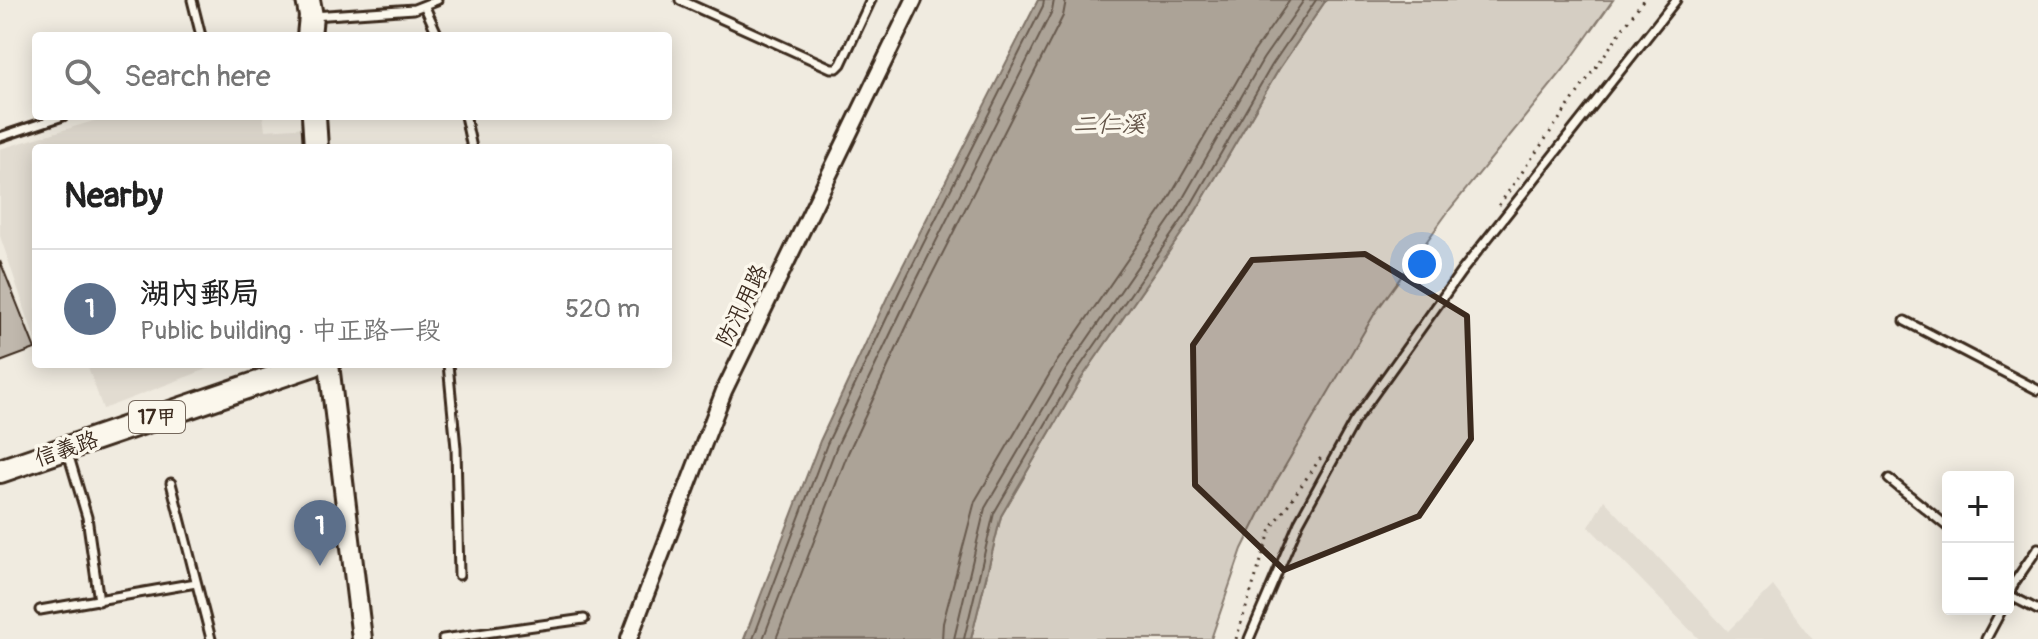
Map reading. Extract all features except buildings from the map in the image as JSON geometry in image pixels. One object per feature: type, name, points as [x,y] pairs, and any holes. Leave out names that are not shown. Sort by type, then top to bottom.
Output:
[{"type":"main road","points":[[314,120],[316,144]]},
{"type":"main road","name":"信義路","points":[[0,471],[302,368]]},
{"type":"street","name":"防汛用路","points":[[629,639],[724,391],[914,0]]},
{"type":"street","points":[[329,368],[362,639]]},
{"type":"lane","points":[[192,0],[200,32]]},
{"type":"lane","points":[[309,25],[425,7],[437,0]]},
{"type":"lane","points":[[680,0],[831,68],[841,64],[871,0]]},
{"type":"lane","points":[[1249,639],[1299,522],[1354,422],[1461,272],[1676,0]]},
{"type":"lane","points":[[425,7],[436,32]]},
{"type":"lane","points":[[0,137],[51,120]]},
{"type":"lane","points":[[466,120],[471,144]]},
{"type":"lane","points":[[1905,321],[2038,390]]},
{"type":"lane","points":[[448,368],[456,448],[459,575]]},
{"type":"lane","points":[[66,447],[87,517],[99,601]]},
{"type":"lane","points":[[1889,479],[1942,522]]},
{"type":"lane","points":[[171,483],[211,639]]},
{"type":"lane","points":[[2014,576],[2038,548]]},
{"type":"lane","points":[[40,610],[196,583]]},
{"type":"lane","points":[[2014,599],[2038,610]]},
{"type":"lane","points":[[1986,639],[1999,615]]},
{"type":"lane","points":[[443,639],[584,619]]},
{"type":"highlighted area","points":[[1365,254],[1467,316],[1471,439],[1419,516],[1284,570],[1195,485],[1193,345],[1252,260]]},
{"type":"shaded area","points":[[1326,0],[1613,0],[1564,69],[1450,209],[1375,313],[1274,485],[1242,549],[1211,639],[971,639],[1001,516],[1081,379],[1190,221],[1279,69]]},
{"type":"shaded area","points":[[97,120],[264,120],[265,130],[308,127],[309,144],[32,144],[32,330],[0,236],[0,149]]},
{"type":"shaded area","points":[[88,368],[210,368],[103,409]]},
{"type":"shaded area","points":[[1604,500],[1728,631],[1773,586],[1813,639],[1699,639],[1589,527]]},
{"type":"water","name":"二仁溪","points":[[1038,0],[1326,0],[1279,69],[1190,221],[1081,379],[1001,516],[971,639],[744,639],[820,441],[892,287]]},
{"type":"place","name":"湖內郵局","points":[[320,566]]}]
